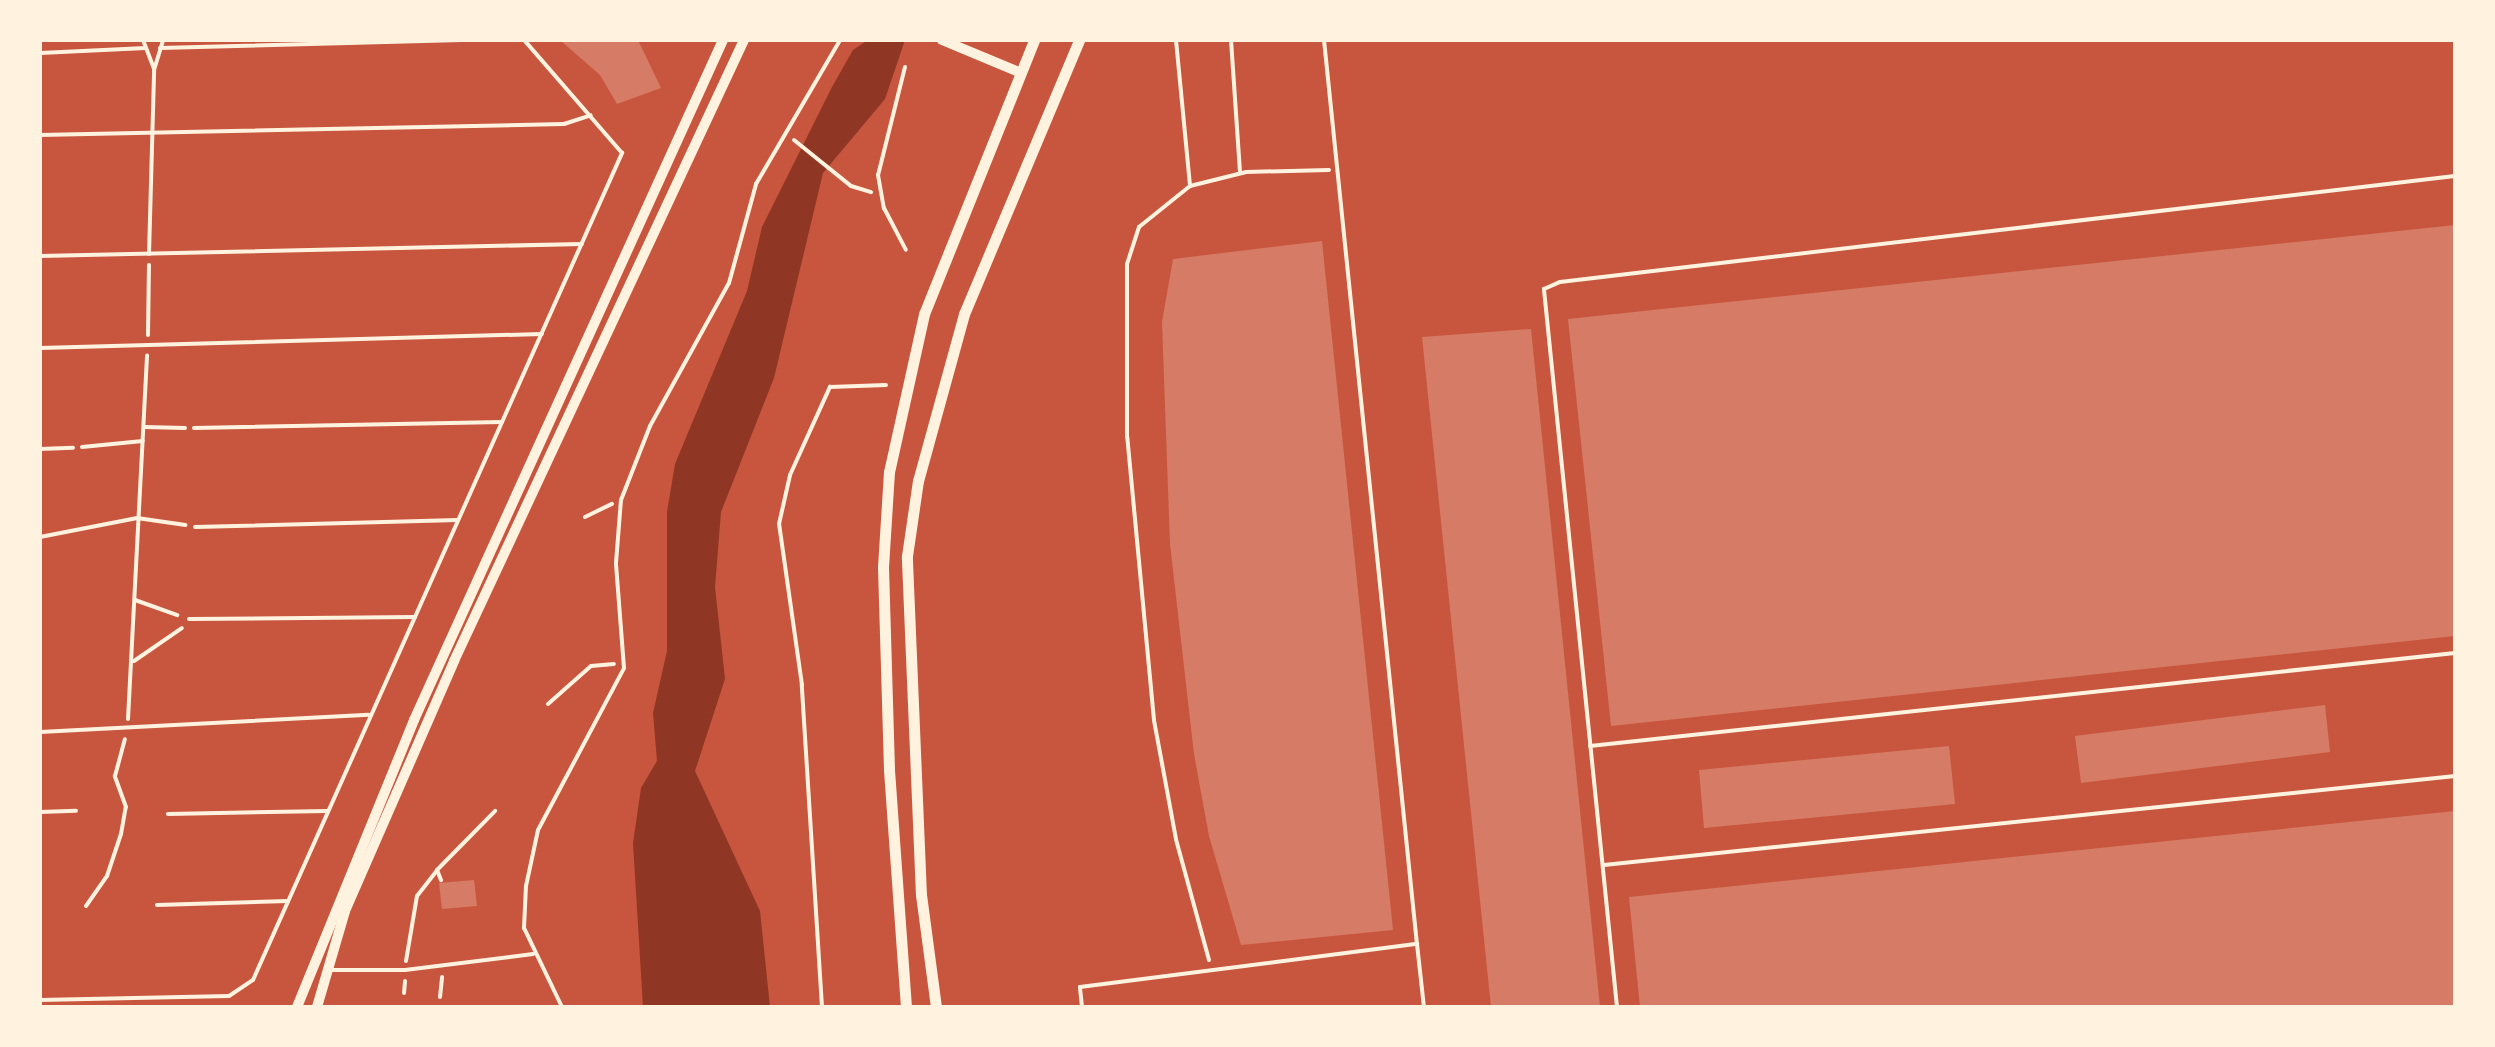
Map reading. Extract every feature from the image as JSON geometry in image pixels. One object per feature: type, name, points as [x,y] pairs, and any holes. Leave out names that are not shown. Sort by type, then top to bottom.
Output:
[{"type":"main road","points":[[906,1007],[888,769],[883,567],[889,472],[924,314],[1034,40]]},
{"type":"main road","points":[[936,1007],[921,895],[906,600],[910,538],[964,314],[1080,40]]},
{"type":"street","points":[[297,1007],[414,720],[723,40]]},
{"type":"street","points":[[316,1007],[345,911],[454,661],[744,40]]},
{"type":"street","points":[[942,40],[1019,72]]},
{"type":"lane","points":[[143,40],[154,70]]},
{"type":"lane","points":[[149,254],[154,70],[163,40]]},
{"type":"lane","points":[[160,48],[471,40]]},
{"type":"lane","points":[[40,1000],[229,996],[254,980],[622,154],[524,40]]},
{"type":"lane","points":[[562,1007],[532,954],[524,928],[538,830],[598,728],[625,665],[616,563],[621,500],[650,426],[729,283],[756,184],[840,40]]},
{"type":"lane","points":[[1324,40],[1424,1007]]},
{"type":"lane","points":[[40,53],[146,48]]},
{"type":"lane","points":[[905,68],[882,149],[880,190],[906,250]]},
{"type":"lane","points":[[40,135],[564,124],[591,115]]},
{"type":"lane","points":[[1617,1007],[1541,301],[1548,286],[2455,176]]},
{"type":"lane","points":[[40,256],[582,244]]},
{"type":"lane","points":[[40,348],[542,334]]},
{"type":"lane","points":[[822,1007],[802,685],[779,524],[790,474],[830,387],[886,385]]},
{"type":"lane","points":[[194,428],[502,422]]},
{"type":"lane","points":[[40,449],[72,448]]},
{"type":"lane","points":[[195,526],[458,520]]},
{"type":"lane","points":[[190,619],[415,617]]},
{"type":"lane","points":[[1590,746],[2455,653]]},
{"type":"lane","points":[[40,732],[369,715]]},
{"type":"lane","points":[[1604,866],[2455,776]]},
{"type":"lane","points":[[168,814],[328,810]]},
{"type":"lane","points":[[40,812],[76,811]]},
{"type":"lane","points":[[157,906],[288,900]]},
{"type":"lane","points":[[1082,1007],[1080,987],[1417,944]]},
{"type":"lane","points":[[328,970],[405,970],[532,954]]},
{"type":"path","points":[[1176,40],[1190,186]]},
{"type":"path","points":[[1231,40],[1240,173]]},
{"type":"path","points":[[784,135],[852,186],[866,193],[880,190]]},
{"type":"path","points":[[1212,970],[1176,839],[1154,720],[1127,437],[1130,245],[1157,207],[1190,186],[1240,173],[1338,170]]},
{"type":"path","points":[[86,906],[107,876],[126,807],[115,776],[127,730],[134,661],[149,254]]},
{"type":"path","points":[[145,428],[194,428]]},
{"type":"path","points":[[72,448],[144,441]]},
{"type":"path","points":[[585,518],[621,500]]},
{"type":"path","points":[[40,537],[137,518],[195,526]]},
{"type":"path","points":[[134,661],[171,640],[190,619],[135,600]]},
{"type":"path","points":[[548,704],[590,666],[625,665]]},
{"type":"path","points":[[405,970],[412,912],[426,879],[495,812]]},
{"type":"path","points":[[437,870],[441,880]]},
{"type":"path","points":[[440,996],[442,967]]},
{"type":"shaded area","points":[[868,40],[905,40],[885,99],[823,173],[774,378],[721,512],[715,587],[725,679],[695,771],[760,911],[770,1007],[643,1007],[633,843],[641,788],[657,761],[653,713],[667,651],[667,512],[675,464],[747,291],[762,227],[832,87],[853,50]]},
{"type":"building","points":[[560,40],[638,40],[661,88],[617,104],[600,75]]},
{"type":"building","points":[[2455,225],[2455,636],[1611,726],[1568,319]]},
{"type":"building","points":[[1322,241],[1393,930],[1241,945],[1209,836],[1194,754],[1170,544],[1162,322],[1173,259]]},
{"type":"building","points":[[1531,329],[1600,1007],[1491,1007],[1422,337]]},
{"type":"building","points":[[2325,705],[2330,752],[2081,783],[2075,736]]},
{"type":"building","points":[[1949,746],[1955,804],[1704,828],[1699,770]]},
{"type":"building","points":[[2455,811],[2455,1007],[1640,1007],[1629,897]]},
{"type":"building","points":[[474,880],[477,906],[442,909],[439,883]]}]
